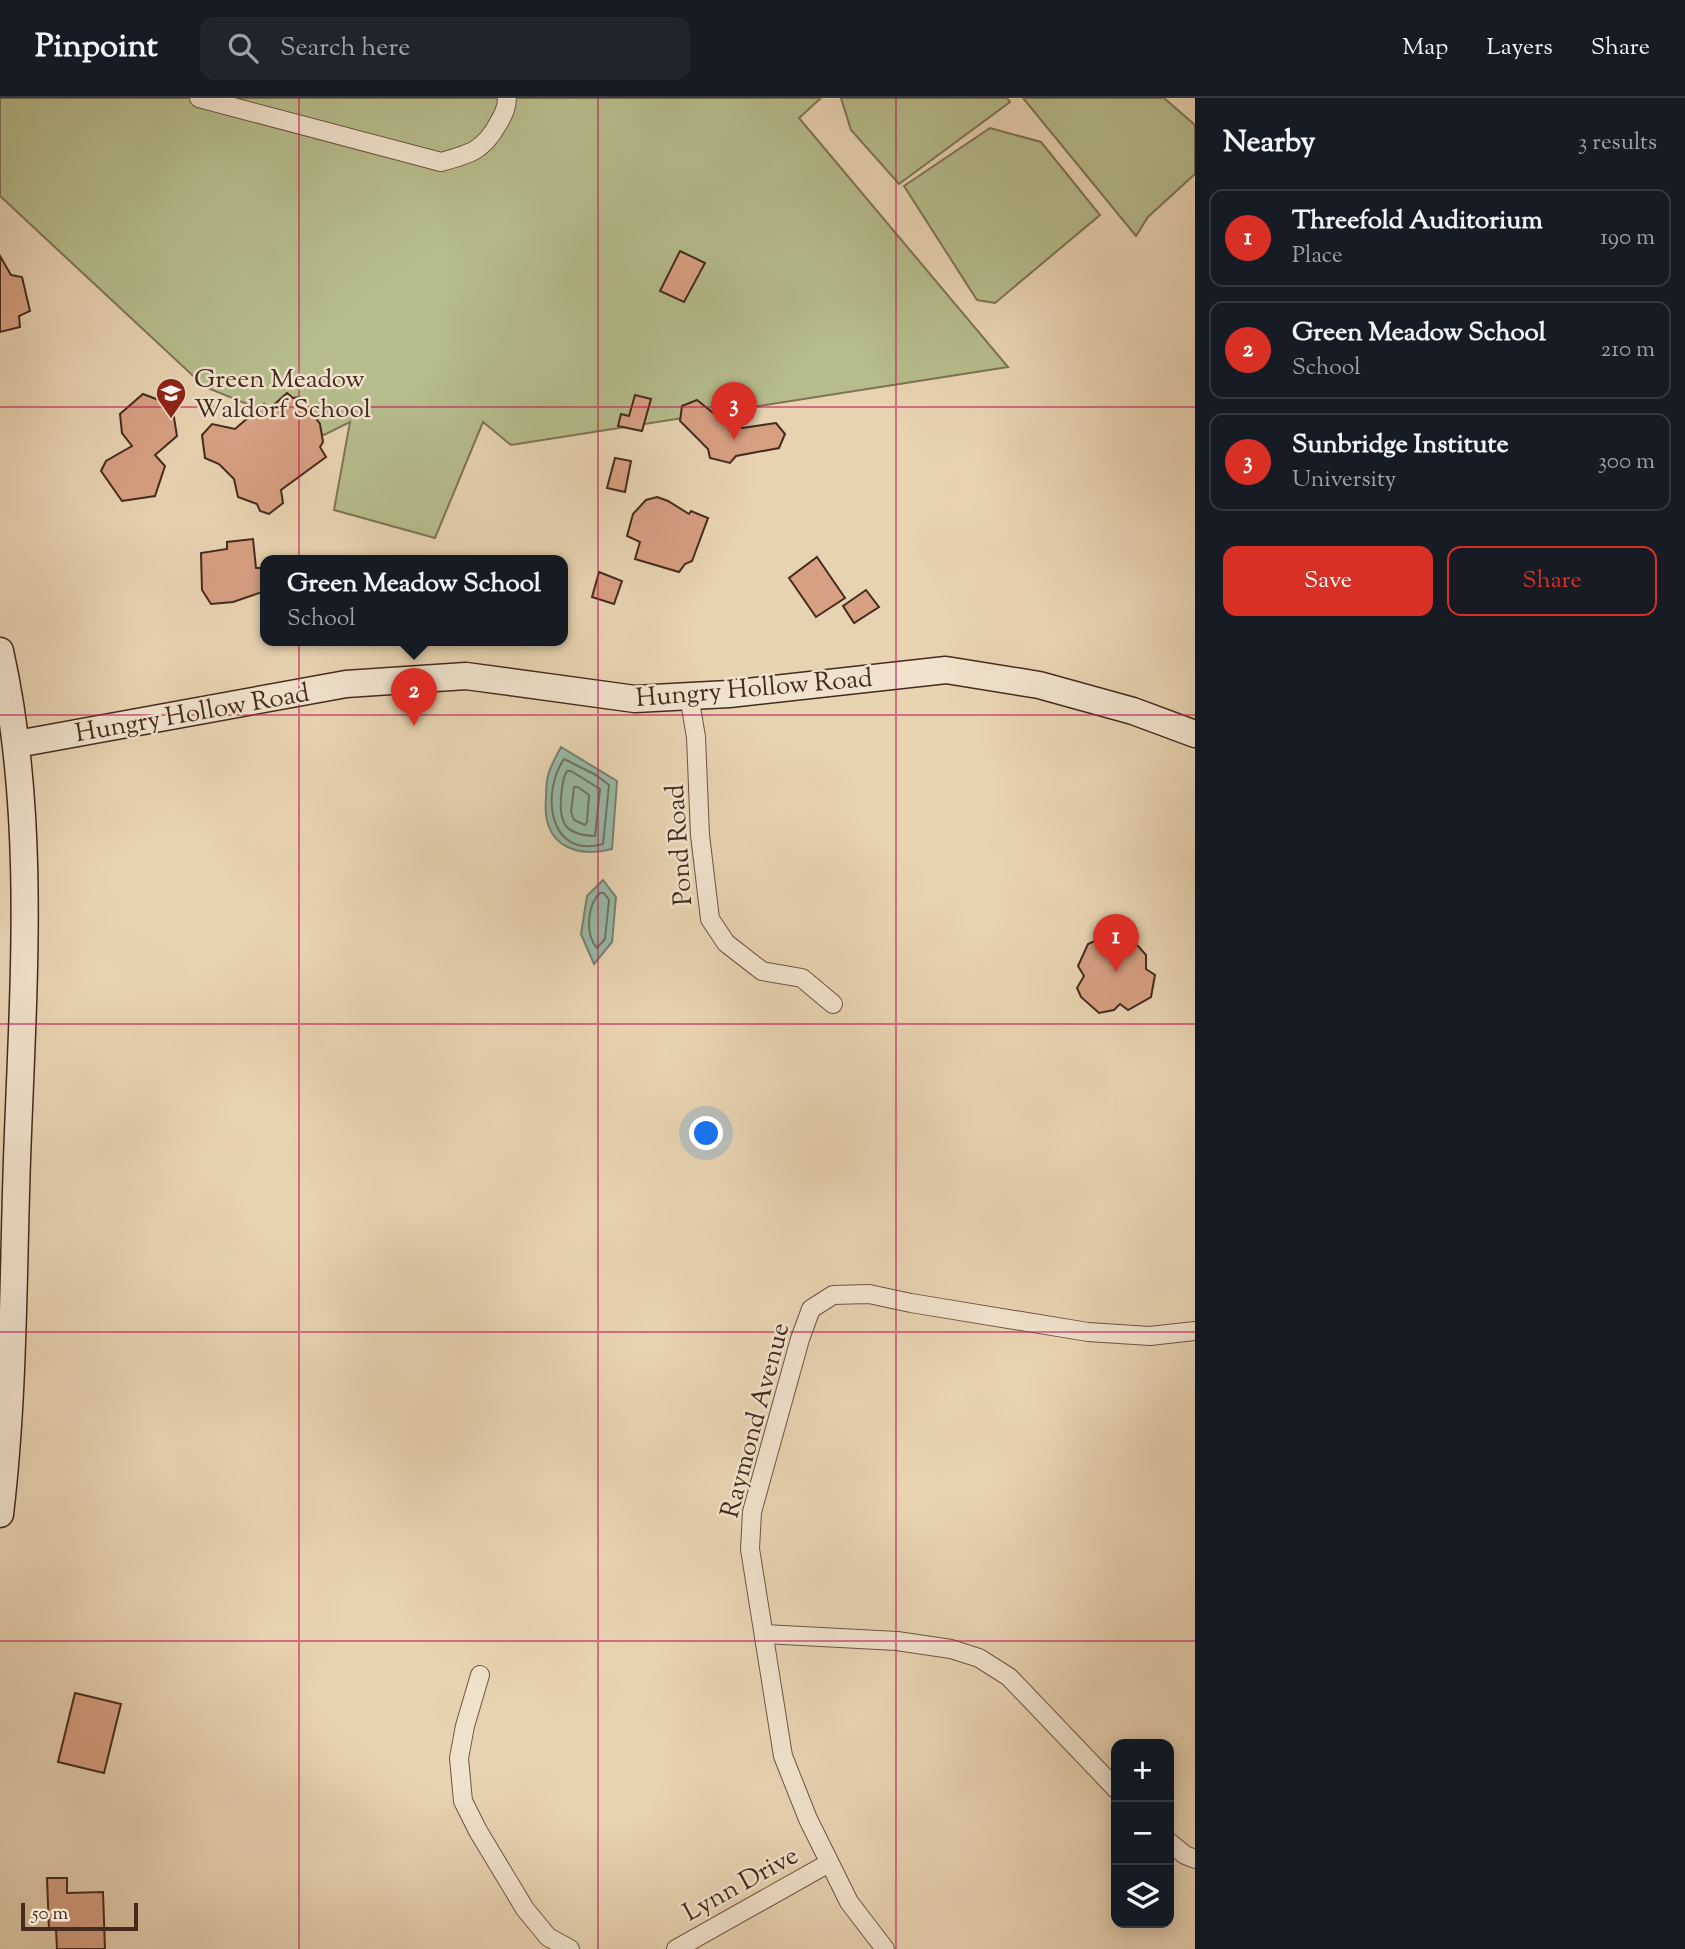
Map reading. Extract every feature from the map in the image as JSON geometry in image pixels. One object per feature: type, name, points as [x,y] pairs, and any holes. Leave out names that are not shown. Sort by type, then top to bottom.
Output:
[{"type":"street","points":[[199,98],[441,162],[467,154],[488,141],[507,108],[507,98]]},
{"type":"street","points":[[0,651],[17,744],[24,841],[25,938],[9,1160],[11,1407],[0,1514]]},
{"type":"street","name":"Hungry Hollow Road","points":[[17,744],[346,684],[466,676],[635,699],[729,694],[946,670],[1039,685],[1133,711],[1195,734]]},
{"type":"street","name":"Pond Road","points":[[688,696],[696,737],[701,835],[710,919],[726,943],[762,971],[802,978],[833,1004]]},
{"type":"street","name":"Raymond Avenue","points":[[885,1949],[849,1902],[808,1819],[783,1756],[750,1549],[752,1513],[800,1339],[811,1309],[833,1295],[869,1294],[1088,1332],[1150,1336],[1195,1331]]},
{"type":"street","points":[[765,1634],[897,1641],[951,1649],[979,1658],[1009,1677],[1111,1784]]},
{"type":"street","points":[[480,1675],[465,1726],[459,1759],[463,1801],[525,1909],[548,1937],[570,1949]]},
{"type":"street","points":[[1174,1846],[1195,1859]]},
{"type":"street","name":"Lynn Drive","points":[[676,1949],[830,1863]]},
{"type":"shaded area","points":[[0,98],[821,98],[799,118],[1008,367],[511,445],[483,422],[435,538],[334,510],[350,422],[324,435],[205,387],[0,196]]},
{"type":"shaded area","points":[[841,98],[1007,98],[1010,102],[899,184],[851,130]]},
{"type":"shaded area","points":[[1023,98],[1164,98],[1195,125],[1195,174],[1148,217],[1136,236]]},
{"type":"shaded area","points":[[990,128],[1041,142],[1100,215],[995,303],[977,300],[904,186]]},
{"type":"water","points":[[561,747],[617,781],[612,849],[572,849],[554,836],[549,826],[546,814],[547,782]]},
{"type":"water","points":[[603,880],[616,897],[612,942],[594,964],[581,934],[587,896]]},
{"type":"building","points":[[680,251],[705,263],[684,302],[660,291]]},
{"type":"building","points":[[0,256],[11,275],[22,277],[30,311],[19,316],[20,327],[0,332]]},
{"type":"building","points":[[287,393],[293,398],[300,397],[320,424],[323,442],[320,447],[326,457],[281,490],[283,503],[269,514],[260,511],[257,504],[238,497],[234,479],[219,464],[205,458],[202,435],[212,424],[235,429],[264,404],[268,410]]},
{"type":"building","points":[[143,394],[172,405],[177,436],[155,455],[165,466],[155,496],[122,501],[101,471],[106,461],[132,446],[122,433],[120,414]]},
{"type":"building","points":[[635,395],[651,399],[642,431],[618,426],[621,414],[629,416]]},
{"type":"building","points":[[697,400],[722,420],[742,428],[776,423],[785,434],[779,448],[736,456],[730,463],[710,458],[708,449],[680,421],[682,406]]},
{"type":"building","points":[[615,458],[631,461],[625,492],[607,488]]},
{"type":"building","points":[[657,497],[689,514],[691,511],[708,518],[692,561],[685,564],[679,572],[635,559],[640,542],[627,536],[633,514],[646,500]]},
{"type":"building","points":[[253,539],[256,568],[260,568],[260,593],[233,602],[211,604],[202,590],[201,553],[227,549],[227,542]]},
{"type":"building","points":[[817,557],[845,598],[816,617],[789,578]]},
{"type":"building","points":[[599,572],[622,581],[614,604],[592,597]]},
{"type":"building","points":[[866,590],[879,607],[854,623],[843,606]]},
{"type":"building","points":[[1106,936],[1115,943],[1126,939],[1138,946],[1146,955],[1146,969],[1155,975],[1151,997],[1128,1010],[1120,1004],[1114,1010],[1099,1013],[1081,997],[1077,988],[1084,976],[1078,966],[1088,944]]},
{"type":"building","points":[[75,1693],[121,1704],[104,1773],[58,1762]]},
{"type":"building","points":[[47,1878],[67,1878],[67,1893],[103,1892],[105,1949],[57,1949],[56,1930],[49,1930]]},
{"type":"place","name":"Green Meadow Waldorf School","points":[[171,420]]},
{"type":"place","name":"Sunbridge Institute","points":[[734,440]]},
{"type":"place","name":"Green Meadow School","points":[[414,726]]},
{"type":"place","name":"Threefold Auditorium","points":[[1116,972]]}]
